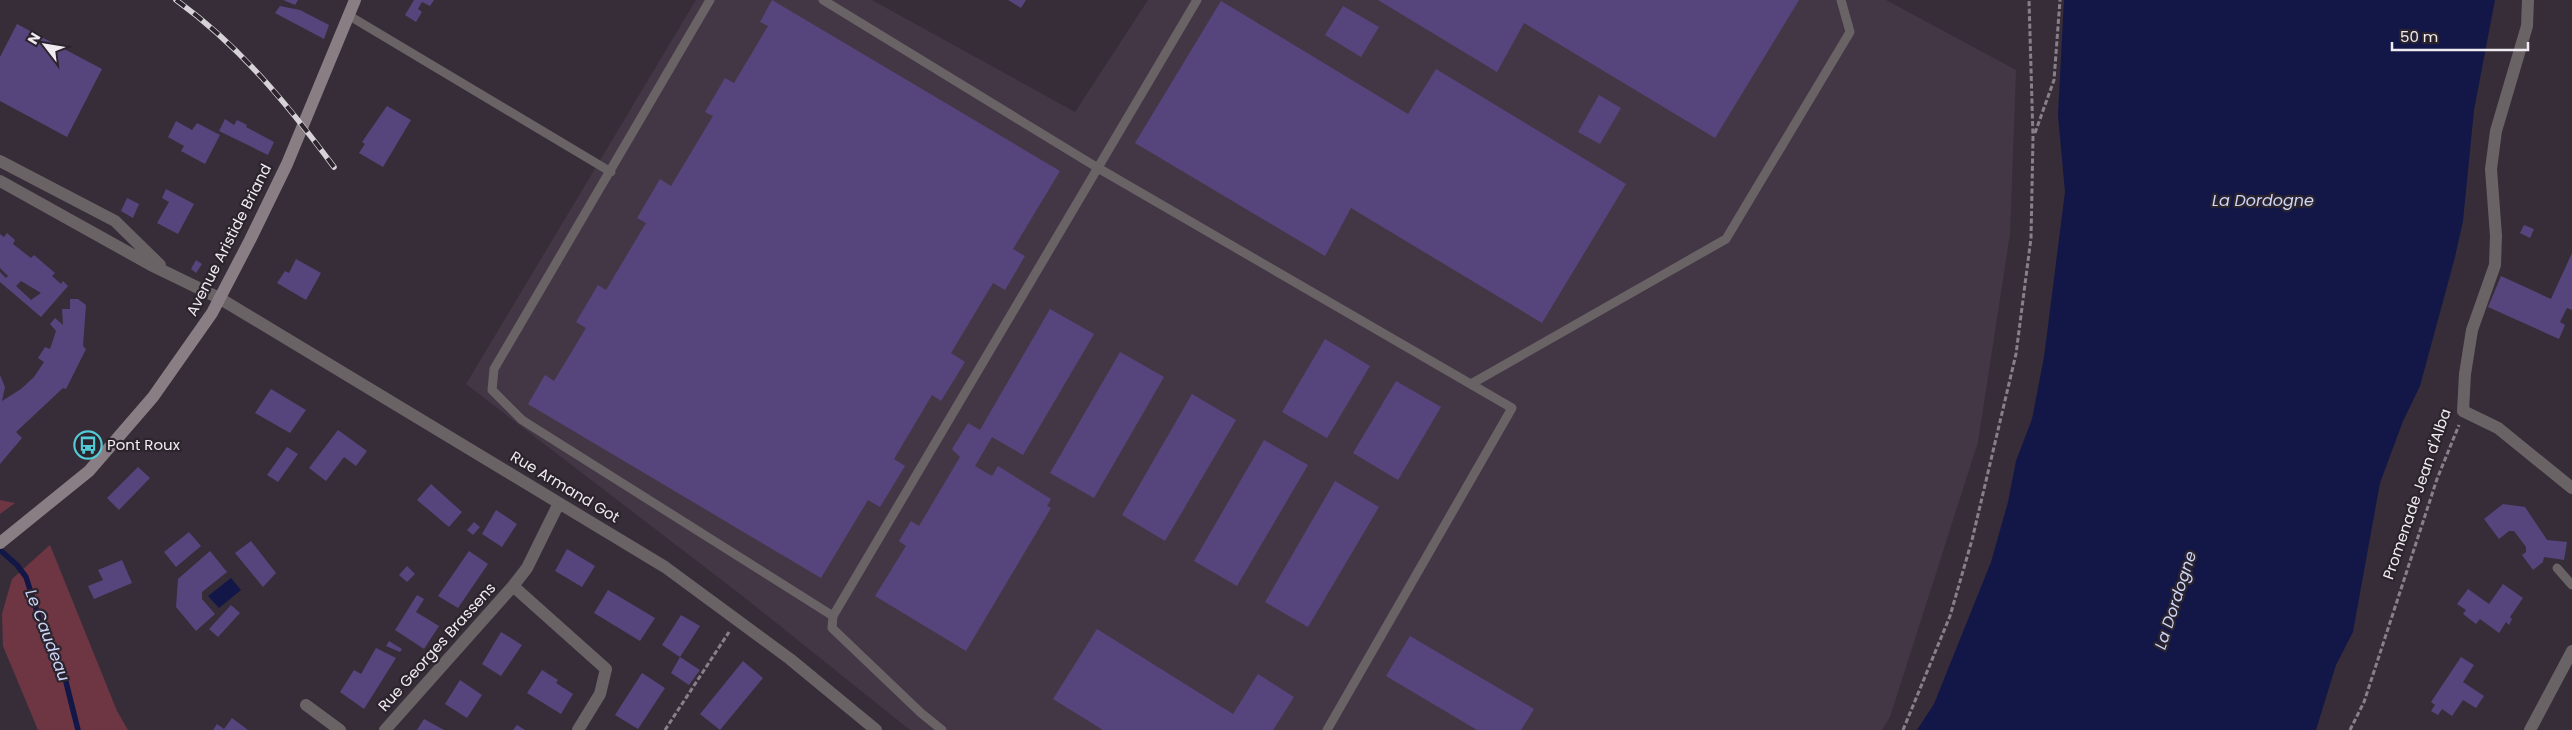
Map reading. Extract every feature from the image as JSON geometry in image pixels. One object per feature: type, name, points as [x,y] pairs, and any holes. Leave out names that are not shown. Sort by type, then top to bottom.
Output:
[{"type":"main road","name":"Avenue Aristide Briand","points":[[0,543],[89,471],[153,397],[212,314],[286,164],[355,0]]},
{"type":"street","name":"Promenade Jean d'Alba","points":[[2464,411],[2465,374],[2472,330],[2495,265],[2496,236],[2491,169],[2496,131],[2527,26],[2528,0]]},
{"type":"street","points":[[0,161],[115,221],[165,270]]},
{"type":"street","points":[[0,181],[151,266],[165,270]]},
{"type":"street","name":"Rue Armand Got","points":[[165,270],[219,298],[665,567],[738,619],[876,730]]},
{"type":"street","points":[[2464,411],[2498,428],[2572,488]]},
{"type":"street","name":"Rue Georges Brassens","points":[[385,730],[527,568],[559,503]]},
{"type":"street","name":"Rue Georges Brassens","points":[[513,586],[606,670],[600,694],[578,730]]},
{"type":"street","points":[[2530,730],[2572,651]]},
{"type":"street","points":[[306,705],[340,730]]},
{"type":"lane","points":[[710,0],[494,369],[492,390],[522,420],[833,616]]},
{"type":"lane","points":[[823,0],[1098,168],[1512,408],[1327,730]]},
{"type":"lane","points":[[942,730],[921,713],[832,628],[833,616],[1197,0]]},
{"type":"lane","points":[[1470,384],[1726,239],[1850,32],[1841,0]]},
{"type":"lane","points":[[348,15],[611,172]]},
{"type":"lane","points":[[2557,568],[2572,585]]},
{"type":"path","points":[[1904,730],[1953,607],[1972,540],[2016,354],[2031,238],[2033,137],[2030,0]]},
{"type":"path","points":[[2033,137],[2054,80],[2060,0]]},
{"type":"path","name":"Promenade Jean d'Alba","points":[[2350,730],[2364,702],[2437,479],[2453,444],[2464,411]]},
{"type":"path","points":[[665,730],[738,619]]},
{"type":"shaded area","points":[[696,0],[872,0],[1075,112],[1148,0],[1886,0],[2016,70],[2010,234],[1978,442],[1890,717],[1882,730],[910,730],[740,594],[466,384]]},
{"type":"shaded area","points":[[0,500],[15,503],[0,514]]},
{"type":"shaded area","points":[[50,545],[117,711],[128,730],[38,730],[3,646],[2,614],[12,579]]},
{"type":"water","name":"La Dordogne","points":[[2064,0],[2495,0],[2474,110],[2463,221],[2455,257],[2420,386],[2403,421],[2380,483],[2353,632],[2336,665],[2316,730],[1917,730],[1934,704],[1991,562],[2008,502],[2016,461],[2032,419],[2044,357],[2065,192],[2058,115]]},
{"type":"water","points":[[231,578],[241,590],[219,608],[208,596]]},
{"type":"building","points":[[283,0],[298,0],[295,5]]},
{"type":"building","points":[[414,0],[434,0],[430,6],[422,2],[418,9],[422,12],[416,22],[405,15]]},
{"type":"building","points":[[772,0],[1060,171],[1013,249],[1025,256],[1005,290],[993,283],[951,353],[965,362],[941,401],[932,395],[894,459],[905,466],[880,507],[868,500],[821,578],[528,404],[545,375],[554,381],[586,328],[576,322],[598,285],[606,290],[646,223],[637,218],[660,179],[671,186],[713,116],[705,112],[725,78],[734,83],[768,26],[760,22]]},
{"type":"building","points":[[1008,0],[1026,0],[1021,8]]},
{"type":"building","points":[[1378,0],[1799,0],[1715,138],[1524,23],[1497,72]]},
{"type":"building","points":[[1221,1],[1408,114],[1436,69],[1626,184],[1542,323],[1351,208],[1325,256],[1135,143]]},
{"type":"building","points":[[280,6],[300,10],[329,25],[324,39],[275,13]]},
{"type":"building","points":[[1343,6],[1379,27],[1361,57],[1325,35]]},
{"type":"building","points":[[17,24],[102,69],[67,137],[0,101],[0,57]]},
{"type":"building","points":[[1599,95],[1621,108],[1600,144],[1578,132]]},
{"type":"building","points":[[387,106],[411,120],[383,167],[359,153],[365,144],[362,142]]},
{"type":"building","points":[[225,119],[234,125],[237,120],[274,142],[268,155],[219,131]]},
{"type":"building","points":[[176,121],[192,130],[197,123],[220,135],[205,164],[181,151],[184,146],[168,137]]},
{"type":"building","points":[[166,189],[194,204],[178,234],[157,223],[169,202],[162,198]]},
{"type":"building","points":[[127,198],[139,204],[133,218],[121,211]]},
{"type":"building","points":[[2524,225],[2534,229],[2530,238],[2520,233]]},
{"type":"building","points":[[7,233],[15,240],[13,244],[31,258],[34,255],[55,273],[52,276],[61,284],[63,281],[68,286],[41,317],[0,282],[0,272],[6,278],[8,276],[0,268],[0,234],[4,237]],"holes":[[[21,281],[41,293],[31,300],[16,286]]]},
{"type":"building","points":[[2572,253],[2572,310],[2567,308],[2560,322],[2565,325],[2559,339],[2488,307],[2501,276],[2551,299]]},
{"type":"building","points":[[296,259],[321,273],[306,300],[277,283],[285,271],[289,273]]},
{"type":"building","points":[[196,260],[202,264],[196,273],[191,269]]},
{"type":"building","points":[[70,299],[78,299],[86,305],[83,346],[86,349],[66,389],[63,388],[16,432],[22,438],[0,464],[0,375],[5,387],[2,401],[21,389],[34,377],[44,362],[38,358],[45,347],[50,349],[56,331],[50,324],[55,318],[63,325],[62,309],[70,309]]},
{"type":"building","points":[[1050,309],[1094,334],[1023,455],[992,437],[975,466],[992,476],[998,466],[1051,499],[1047,506],[1051,508],[966,651],[875,596],[906,546],[899,541],[911,521],[919,526],[960,457],[952,449],[968,423],[980,430]]},
{"type":"building","points":[[1325,339],[1370,366],[1327,438],[1282,412]]},
{"type":"building","points":[[1120,352],[1164,377],[1094,498],[1050,473]]},
{"type":"building","points":[[1396,381],[1441,407],[1398,480],[1353,453]]},
{"type":"building","points":[[271,389],[306,410],[290,433],[255,413]]},
{"type":"building","points":[[1192,394],[1236,420],[1165,541],[1122,515]]},
{"type":"building","points":[[338,430],[367,451],[356,466],[344,457],[326,481],[309,468]]},
{"type":"building","points":[[1264,440],[1308,465],[1237,586],[1194,561]]},
{"type":"building","points":[[86,442],[90,445],[83,452],[80,449]]},
{"type":"building","points":[[287,447],[298,454],[278,482],[267,475]]},
{"type":"building","points":[[138,467],[150,478],[119,510],[107,498]]},
{"type":"building","points":[[1335,481],[1379,507],[1308,627],[1265,602]]},
{"type":"building","points":[[431,484],[462,512],[449,527],[417,500]]},
{"type":"building","points":[[2503,504],[2525,507],[2547,540],[2567,542],[2564,560],[2544,557],[2543,562],[2533,570],[2522,555],[2526,552],[2526,547],[2514,531],[2509,531],[2499,539],[2484,519]]},
{"type":"building","points":[[496,510],[517,524],[502,547],[482,534]]},
{"type":"building","points":[[474,522],[480,527],[473,535],[467,530]]},
{"type":"building","points":[[189,532],[201,546],[176,567],[164,552]]},
{"type":"building","points":[[251,541],[276,573],[263,587],[235,553]]},
{"type":"building","points":[[567,549],[595,566],[582,587],[555,571]]},
{"type":"building","points":[[210,551],[227,572],[202,592],[202,599],[215,614],[196,631],[176,607],[178,579]]},
{"type":"building","points":[[469,551],[488,564],[458,608],[438,596]]},
{"type":"building","points":[[122,560],[132,583],[94,599],[88,586],[103,580],[98,570]]},
{"type":"building","points":[[407,566],[415,574],[407,582],[399,575]]},
{"type":"building","points":[[2503,584],[2523,598],[2510,617],[2512,619],[2509,625],[2506,622],[2499,633],[2480,619],[2476,624],[2463,614],[2466,610],[2457,604],[2468,589],[2489,604]]},
{"type":"building","points":[[608,590],[655,618],[640,641],[594,613]]},
{"type":"building","points":[[417,595],[424,599],[416,612],[439,626],[424,649],[395,630]]},
{"type":"building","points":[[231,605],[240,613],[218,637],[209,629]]},
{"type":"building","points":[[681,615],[700,626],[680,657],[662,645]]},
{"type":"building","points":[[1097,629],[1233,714],[1258,674],[1294,697],[1273,730],[1103,730],[1053,699]]},
{"type":"building","points":[[501,632],[522,645],[501,676],[482,664]]},
{"type":"building","points":[[1410,636],[1534,709],[1521,730],[1477,730],[1386,676]]},
{"type":"building","points":[[389,641],[402,649],[400,652],[386,646]]},
{"type":"building","points":[[376,648],[396,658],[364,709],[340,692],[354,670],[361,674]]},
{"type":"building","points":[[680,657],[700,670],[689,685],[671,673]]},
{"type":"building","points":[[2461,657],[2474,665],[2463,682],[2484,696],[2476,708],[2463,700],[2452,716],[2442,709],[2438,715],[2431,711],[2435,705],[2431,702]]},
{"type":"building","points":[[743,661],[763,678],[720,730],[700,714]]},
{"type":"building","points":[[542,670],[558,680],[556,683],[573,694],[561,714],[527,693]]},
{"type":"building","points":[[642,673],[665,688],[638,729],[615,715]]},
{"type":"building","points":[[460,680],[482,695],[467,718],[445,704]]},
{"type":"building","points":[[232,718],[248,730],[213,730],[217,724],[224,729]]},
{"type":"building","points":[[424,719],[444,730],[417,730]]},
{"type":"building","points":[[517,725],[525,730],[513,730]]},
{"type":"waterway","name":"Le Caudeau","points":[[0,550],[17,565],[26,577],[40,621],[66,682],[78,730]]},
{"type":"railway","points":[[176,0],[221,37],[262,78],[299,121],[334,167]]},
{"type":"place","name":"Pont Roux","points":[[88,445]]}]
